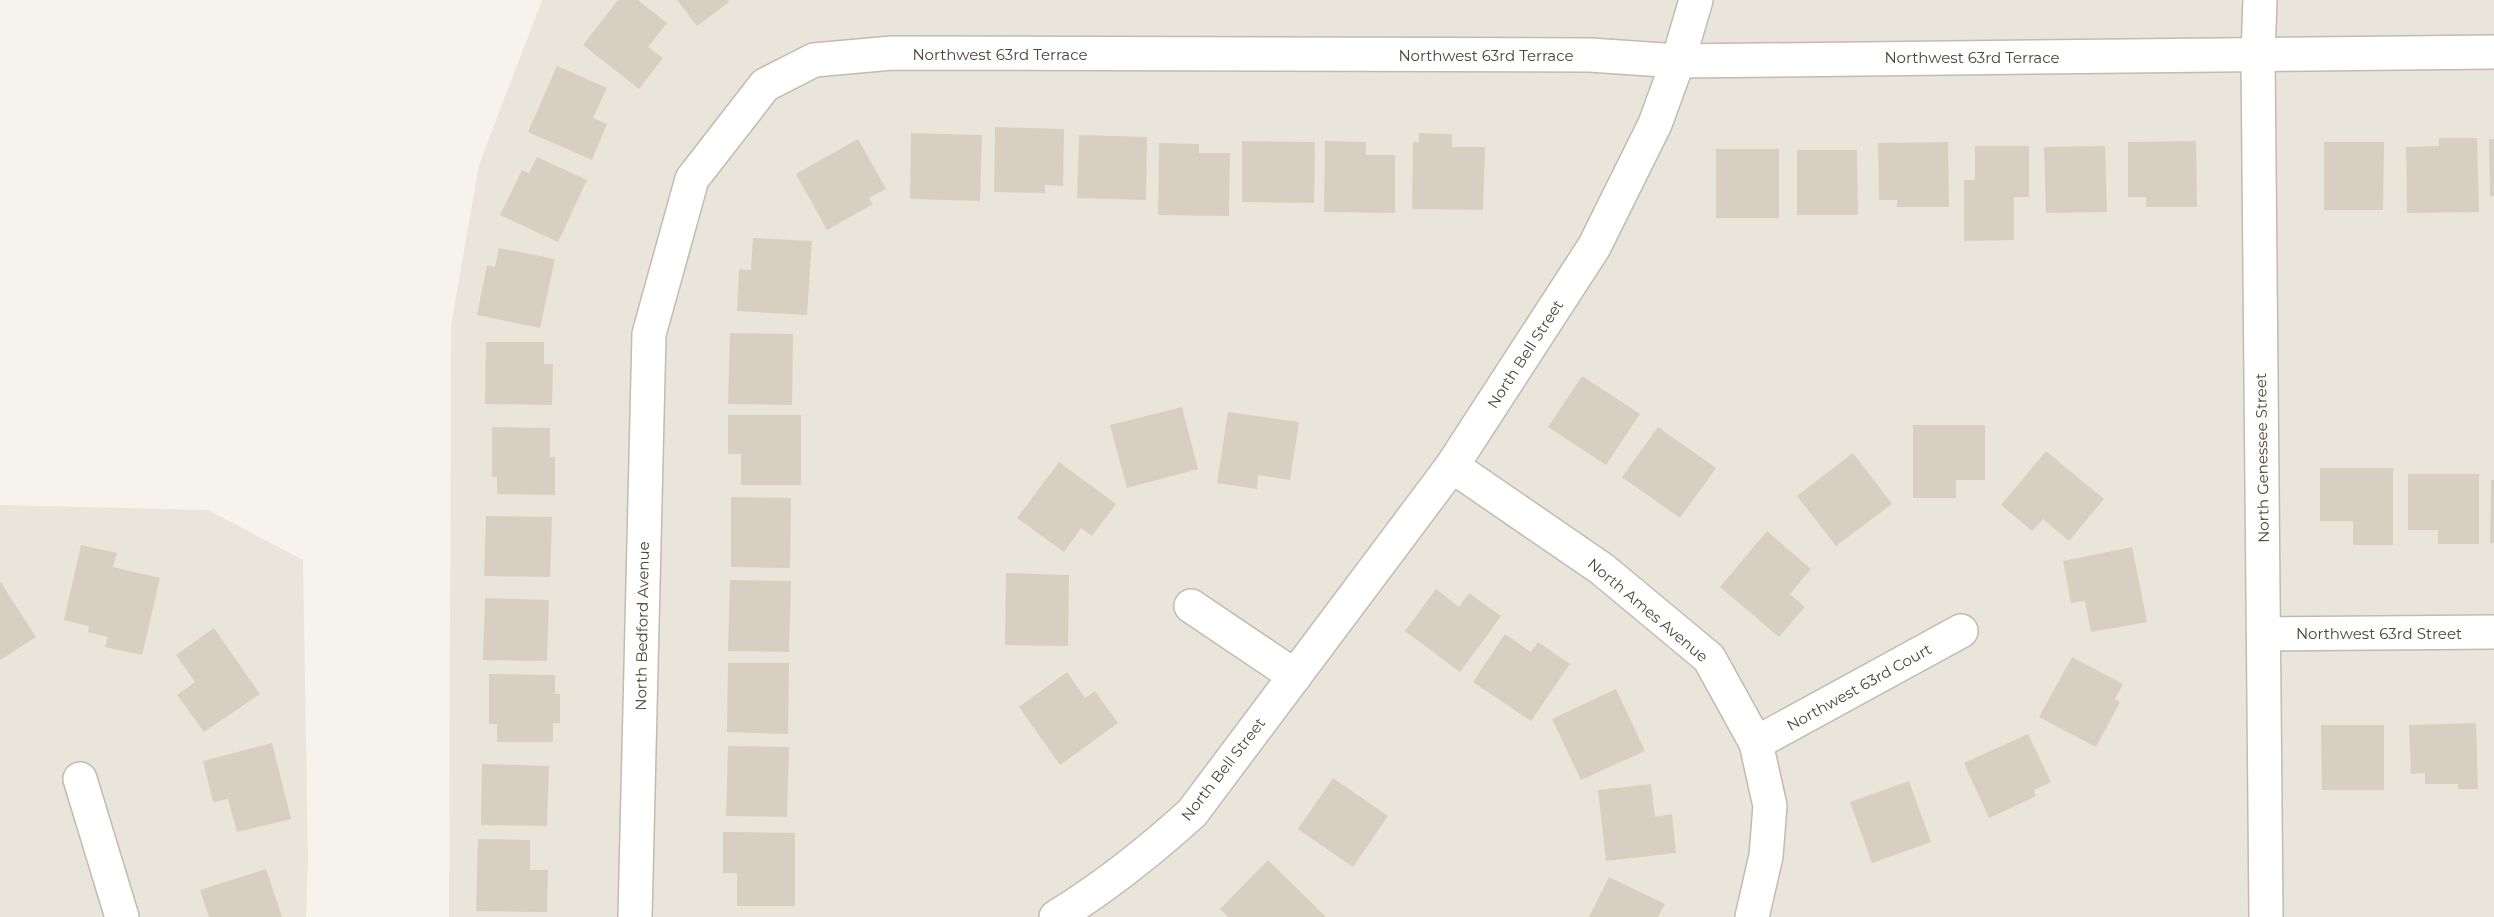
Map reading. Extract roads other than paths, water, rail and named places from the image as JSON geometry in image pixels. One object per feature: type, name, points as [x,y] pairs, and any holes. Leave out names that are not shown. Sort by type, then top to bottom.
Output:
[{"type":"street","name":"North Bell Street","points":[[1056,917],[1087,899],[1151,850],[1192,813],[1452,466],[1594,247],[1655,124],[1678,61],[1696,0]]},
{"type":"street","name":"North Genessee Street","points":[[2260,0],[2258,55],[2266,917]]},
{"type":"street","name":"Northwest 63rd Terrace","points":[[649,334],[692,178],[765,85],[814,60],[892,53],[1578,55],[1678,61],[2494,52]]},
{"type":"street","name":"North Bedford Avenue","points":[[635,917],[649,334]]},
{"type":"street","name":"North Ames Avenue","points":[[1452,466],[1602,569],[1709,658],[1756,743],[1770,806],[1766,856],[1752,917]]},
{"type":"street","points":[[1191,606],[1295,676]]},
{"type":"street","name":"Northwest 63rd Court","points":[[1756,743],[1961,631]]},
{"type":"street","name":"Northwest 63rd Street","points":[[2264,634],[2494,632]]},
{"type":"street","points":[[80,779],[122,917]]}]
